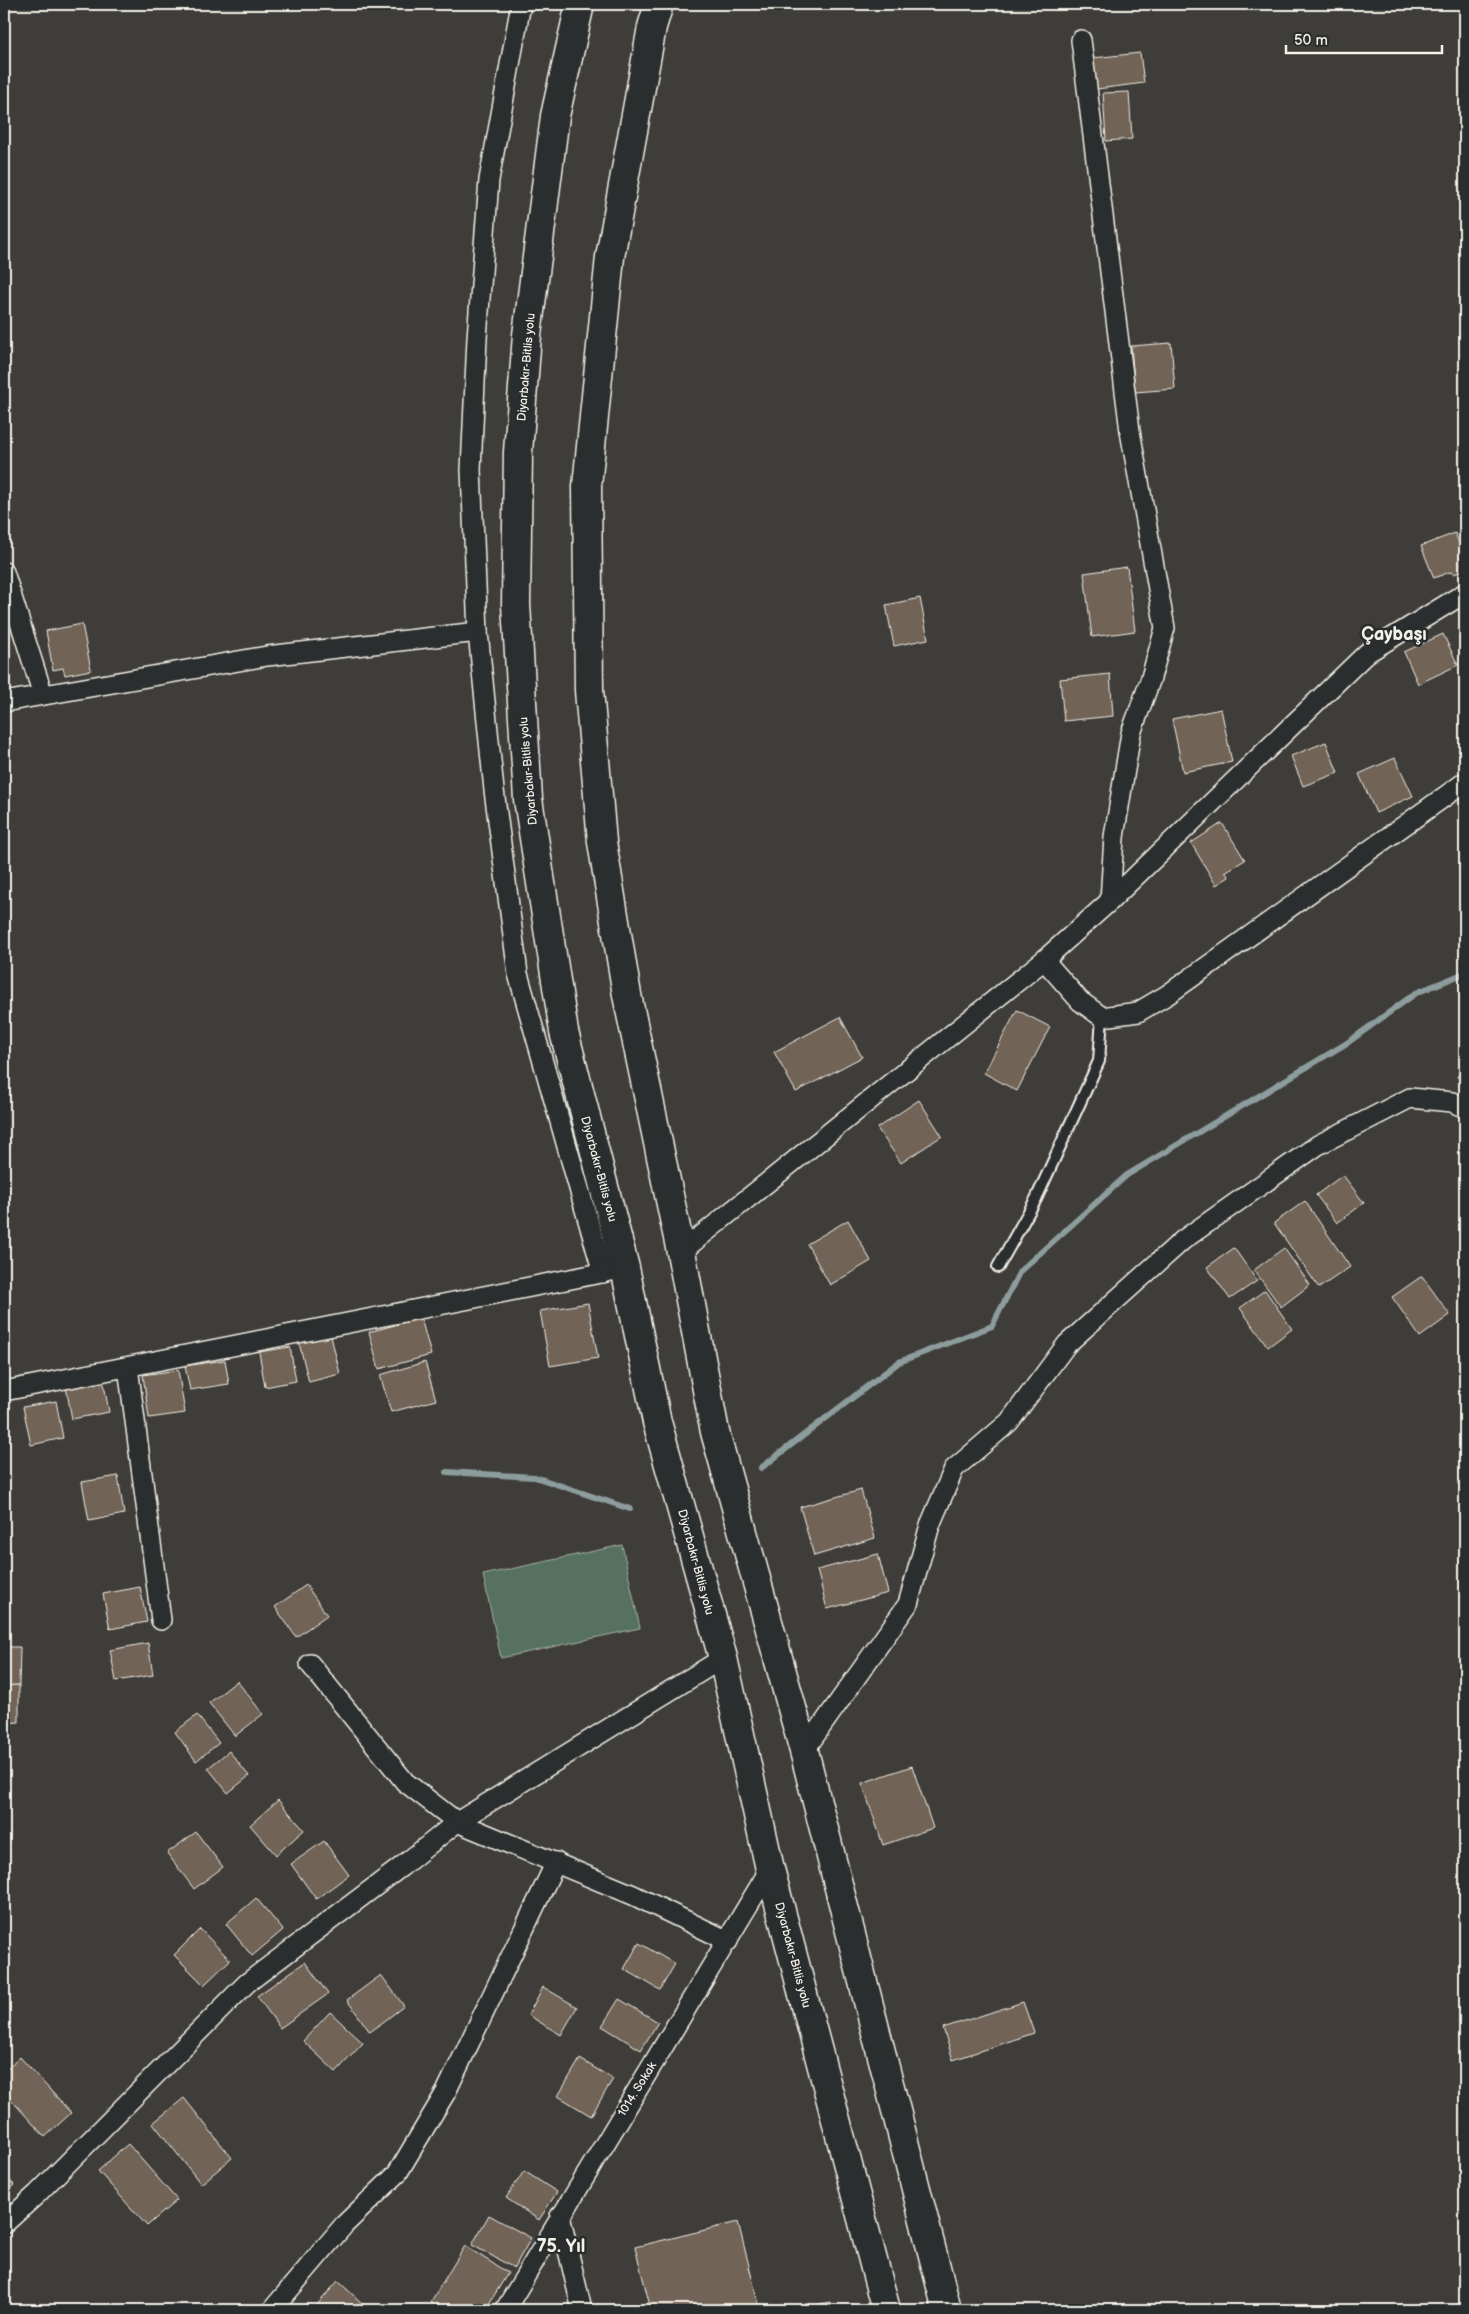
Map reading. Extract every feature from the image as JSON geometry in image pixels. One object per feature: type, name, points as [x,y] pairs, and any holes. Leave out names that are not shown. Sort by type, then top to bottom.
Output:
[{"type":"highway","name":"Diyarbakır-Bitlis yolu","points":[[580,4],[555,116],[528,336],[518,452],[516,605],[528,799],[564,1032],[614,1270],[723,1658],[770,1869],[886,2310]]},
{"type":"highway","points":[[659,4],[652,27],[610,257],[587,486],[589,690],[602,842],[627,995],[681,1252],[715,1432],[804,1751],[947,2310]]},
{"type":"street","points":[[4,1391],[614,1270],[552,1099],[518,974],[494,790],[478,632],[471,470],[477,338],[489,180],[521,4]]},
{"type":"street","points":[[1081,40],[1130,431],[1165,628],[1150,681],[1131,733],[1114,837],[1110,901]]},
{"type":"street","points":[[4,572],[43,695]]},
{"type":"street","points":[[681,1252],[1044,960],[1110,901],[1367,653],[1465,593]]},
{"type":"street","points":[[4,702],[267,656],[478,632]]},
{"type":"street","points":[[1044,960],[1080,1001],[1102,1018],[1138,1012],[1167,995],[1465,782]]},
{"type":"street","points":[[804,1751],[908,1604],[930,1525],[954,1469],[1009,1422],[1067,1344],[1183,1240],[1318,1145],[1410,1098],[1452,1102],[1465,1108]]},
{"type":"street","points":[[128,1367],[161,1620]]},
{"type":"street","points":[[4,2224],[37,2194],[247,1983],[401,1867],[457,1822],[723,1658]]},
{"type":"street","points":[[310,1664],[405,1782],[457,1822],[633,1895],[728,1941]]},
{"type":"street","points":[[272,2310],[344,2225],[397,2174],[446,2092],[556,1862]]},
{"type":"street","name":"1014. Sokak","points":[[505,2310],[770,1869]]},
{"type":"street","points":[[560,2216],[582,2310]]},
{"type":"lane","points":[[998,1267],[1036,1199],[1099,1061],[1102,1018]]},
{"type":"green space","points":[[622,1545],[640,1628],[501,1658],[483,1575]]},
{"type":"building","points":[[1140,53],[1144,83],[1097,89],[1093,58]]},
{"type":"building","points":[[1129,92],[1132,139],[1106,141],[1103,93]]},
{"type":"building","points":[[1171,343],[1175,389],[1135,392],[1131,346]]},
{"type":"building","points":[[1455,533],[1465,558],[1465,570],[1454,574],[1450,572],[1434,578],[1421,546]]},
{"type":"building","points":[[1127,567],[1135,631],[1092,637],[1084,573]]},
{"type":"building","points":[[920,598],[928,639],[894,646],[886,605]]},
{"type":"building","points":[[82,624],[91,670],[65,675],[63,668],[53,670],[46,631]]},
{"type":"building","points":[[1443,634],[1458,665],[1418,684],[1404,652]]},
{"type":"building","points":[[1110,674],[1113,716],[1064,721],[1060,679]]},
{"type":"building","points":[[1221,709],[1232,762],[1183,772],[1172,719]]},
{"type":"building","points":[[1326,742],[1338,773],[1303,786],[1291,756]]},
{"type":"building","points":[[1395,758],[1413,796],[1376,813],[1359,774]]},
{"type":"building","points":[[1222,823],[1245,860],[1225,872],[1229,877],[1216,885],[1191,843]]},
{"type":"building","points":[[1017,1010],[1050,1027],[1017,1091],[984,1073]]},
{"type":"building","points":[[840,1017],[862,1057],[796,1092],[774,1052]]},
{"type":"building","points":[[1465,1065],[1465,1083],[1457,1077]]},
{"type":"building","points":[[919,1100],[942,1136],[901,1163],[877,1128]]},
{"type":"building","points":[[1343,1175],[1364,1203],[1337,1223],[1316,1195]]},
{"type":"building","points":[[1305,1201],[1350,1267],[1319,1288],[1274,1223]]},
{"type":"building","points":[[848,1220],[871,1261],[830,1285],[807,1244]]},
{"type":"building","points":[[1234,1248],[1257,1281],[1230,1299],[1207,1267]]},
{"type":"building","points":[[1284,1248],[1310,1285],[1281,1307],[1254,1270]]},
{"type":"building","points":[[1422,1276],[1450,1315],[1420,1337],[1392,1297]]},
{"type":"building","points":[[1265,1290],[1292,1329],[1268,1347],[1240,1308]]},
{"type":"building","points":[[588,1303],[598,1358],[550,1366],[540,1311]]},
{"type":"building","points":[[421,1318],[431,1355],[379,1369],[369,1332]]},
{"type":"building","points":[[331,1336],[340,1374],[309,1382],[299,1343]]},
{"type":"building","points":[[290,1347],[296,1381],[265,1387],[259,1352]]},
{"type":"building","points":[[225,1360],[229,1384],[190,1390],[185,1366]]},
{"type":"building","points":[[425,1362],[436,1400],[391,1412],[380,1375]]},
{"type":"building","points":[[178,1370],[185,1413],[149,1418],[143,1375]]},
{"type":"building","points":[[103,1379],[109,1412],[72,1419],[66,1387]]},
{"type":"building","points":[[56,1401],[63,1438],[31,1445],[23,1407]]},
{"type":"building","points":[[118,1476],[124,1514],[89,1521],[82,1482]]},
{"type":"building","points":[[861,1490],[875,1538],[814,1556],[800,1507]]},
{"type":"building","points":[[878,1554],[888,1593],[827,1609],[817,1570]]},
{"type":"building","points":[[306,1585],[327,1615],[296,1637],[275,1607]]},
{"type":"building","points":[[140,1587],[147,1622],[110,1629],[103,1594]]},
{"type":"building","points":[[148,1643],[153,1675],[116,1681],[110,1650]]},
{"type":"building","points":[[4,1647],[20,1647],[19,1685],[4,1686]]},
{"type":"building","points":[[237,1681],[263,1714],[235,1736],[209,1703]]},
{"type":"building","points":[[19,1685],[19,1722],[4,1723],[4,1686]]},
{"type":"building","points":[[197,1715],[219,1743],[196,1761],[175,1732]]},
{"type":"building","points":[[229,1751],[249,1776],[228,1793],[208,1768]]},
{"type":"building","points":[[912,1766],[933,1828],[883,1845],[862,1783]]},
{"type":"building","points":[[278,1800],[304,1830],[276,1855],[250,1825]]},
{"type":"building","points":[[196,1832],[223,1867],[194,1889],[167,1853]]},
{"type":"building","points":[[324,1841],[349,1875],[316,1899],[291,1864]]},
{"type":"building","points":[[256,1898],[283,1930],[252,1956],[226,1924]]},
{"type":"building","points":[[200,1929],[230,1960],[204,1985],[174,1955]]},
{"type":"building","points":[[639,1943],[675,1964],[660,1990],[624,1969]]},
{"type":"building","points":[[305,1962],[328,1994],[280,2028],[257,1996]]},
{"type":"building","points":[[381,1975],[404,2006],[370,2032],[347,2000]]},
{"type":"building","points":[[543,1987],[577,2007],[561,2035],[528,2015]]},
{"type":"building","points":[[619,1999],[658,2022],[641,2050],[602,2026]]},
{"type":"building","points":[[1023,2002],[1034,2033],[953,2060],[943,2028]]},
{"type":"building","points":[[330,2012],[363,2043],[336,2072],[303,2041]]},
{"type":"building","points":[[20,2057],[71,2113],[45,2137],[4,2092],[4,2072]]},
{"type":"building","points":[[580,2059],[613,2079],[591,2116],[558,2096]]},
{"type":"building","points":[[184,2098],[232,2158],[201,2184],[153,2123]]},
{"type":"building","points":[[128,2144],[177,2200],[147,2226],[98,2171]]},
{"type":"building","points":[[524,2171],[557,2192],[539,2220],[506,2198]]},
{"type":"building","points":[[4,2174],[14,2185],[4,2195]]},
{"type":"building","points":[[489,2215],[531,2238],[514,2268],[472,2245]]},
{"type":"building","points":[[738,2222],[760,2310],[651,2310],[635,2247]]},
{"type":"building","points":[[465,2246],[508,2273],[485,2310],[443,2310],[430,2303]]},
{"type":"building","points":[[338,2281],[364,2305],[359,2310],[321,2310],[316,2306]]},
{"type":"building","points":[[830,2302],[832,2310],[791,2310]]},
{"type":"waterway","points":[[761,1468],[899,1362],[992,1326],[1020,1271],[1127,1175],[1347,1043],[1416,993],[1465,973]]},
{"type":"waterway","points":[[447,1472],[535,1477],[630,1509]]},
{"type":"district","name":"Çaybaşı","points":[[1394,634]]},
{"type":"district","name":"75. Yıl","points":[[561,2246]]}]
